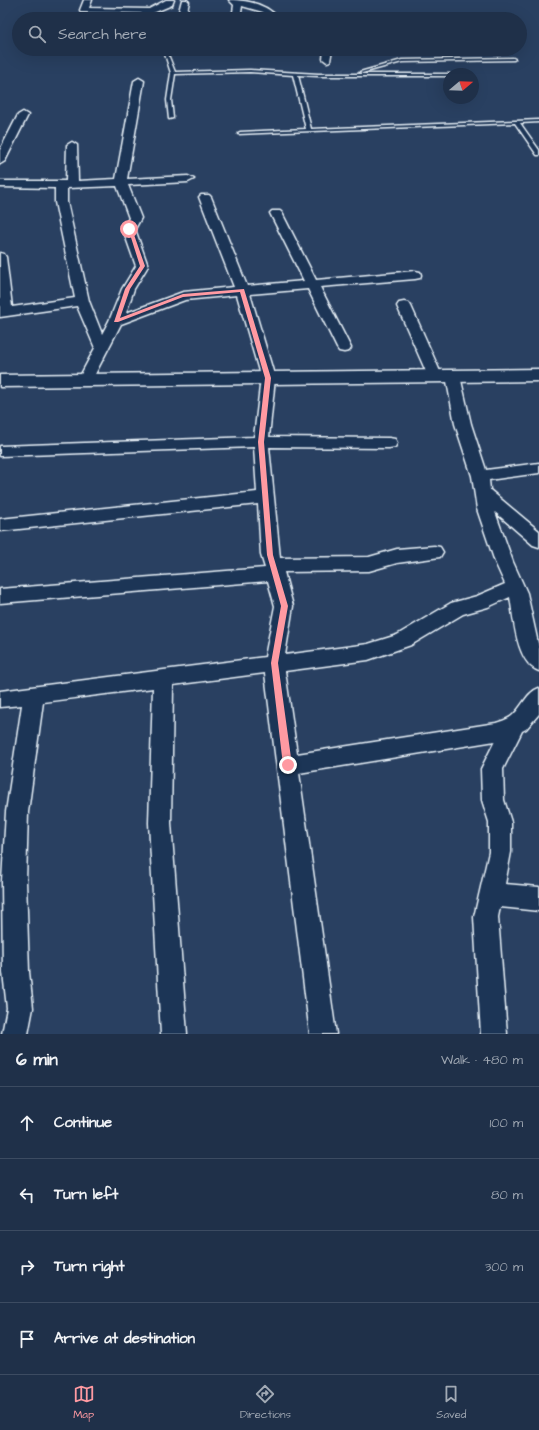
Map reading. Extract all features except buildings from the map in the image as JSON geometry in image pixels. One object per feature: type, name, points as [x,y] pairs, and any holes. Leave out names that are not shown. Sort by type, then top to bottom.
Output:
[{"type":"street","points":[[88,0],[84,10],[150,11],[169,3],[170,0]]},
{"type":"street","points":[[233,0],[238,5],[237,12]]},
{"type":"street","points":[[239,0],[245,4],[266,10],[268,12]]},
{"type":"street","points":[[183,12],[185,2]]},
{"type":"street","points":[[85,380],[116,321],[128,289],[142,266],[129,229],[135,218],[122,182],[139,81]]},
{"type":"street","points":[[0,161],[23,115]]},
{"type":"street","points":[[72,145],[62,202],[82,301],[102,349]]},
{"type":"street","points":[[0,184],[66,184],[188,178]]},
{"type":"street","points":[[205,197],[242,290],[268,378],[261,442],[270,555],[284,606],[274,663],[323,1034]]},
{"type":"street","points":[[276,213],[344,348]]},
{"type":"street","points":[[0,257],[3,312],[82,301]]},
{"type":"street","points":[[116,321],[183,296],[414,275]]},
{"type":"street","points":[[404,306],[456,395],[463,424],[480,476],[485,509],[504,562],[516,587],[530,649],[539,663]]},
{"type":"street","points":[[0,381],[539,375]]},
{"type":"street","points":[[0,451],[261,442],[390,443]]},
{"type":"street","points":[[480,476],[539,468]]},
{"type":"street","points":[[483,493],[539,541]]},
{"type":"street","points":[[0,525],[265,497]]},
{"type":"street","points":[[0,596],[274,569],[369,564],[397,556],[434,552]]},
{"type":"street","points":[[0,699],[368,652],[404,640],[458,608],[481,602],[516,587]]},
{"type":"street","points":[[163,678],[160,823],[174,1034]]},
{"type":"street","points":[[14,1034],[20,1008],[16,972],[14,881],[17,812],[34,695]]},
{"type":"street","points":[[288,765],[498,732],[518,723],[531,709],[539,696]]},
{"type":"street","points":[[494,1034],[486,917],[500,852],[500,822],[493,800],[492,769],[515,724]]},
{"type":"street","points":[[491,894],[539,899]]},
{"type":"lane","points":[[167,56],[173,73],[169,100],[171,118]]},
{"type":"lane","points":[[352,75],[402,61],[513,59]]},
{"type":"lane","points":[[173,73],[250,71],[318,75],[443,75]]},
{"type":"lane","points":[[295,73],[309,130]]},
{"type":"lane","points":[[240,133],[539,121]]},
{"type":"lane","points":[[516,122],[539,154]]},
{"type":"route","points":[[129,229],[142,266],[128,289],[116,321],[183,296],[242,290],[268,378],[261,442],[270,555],[284,606],[274,663],[288,765]]}]
